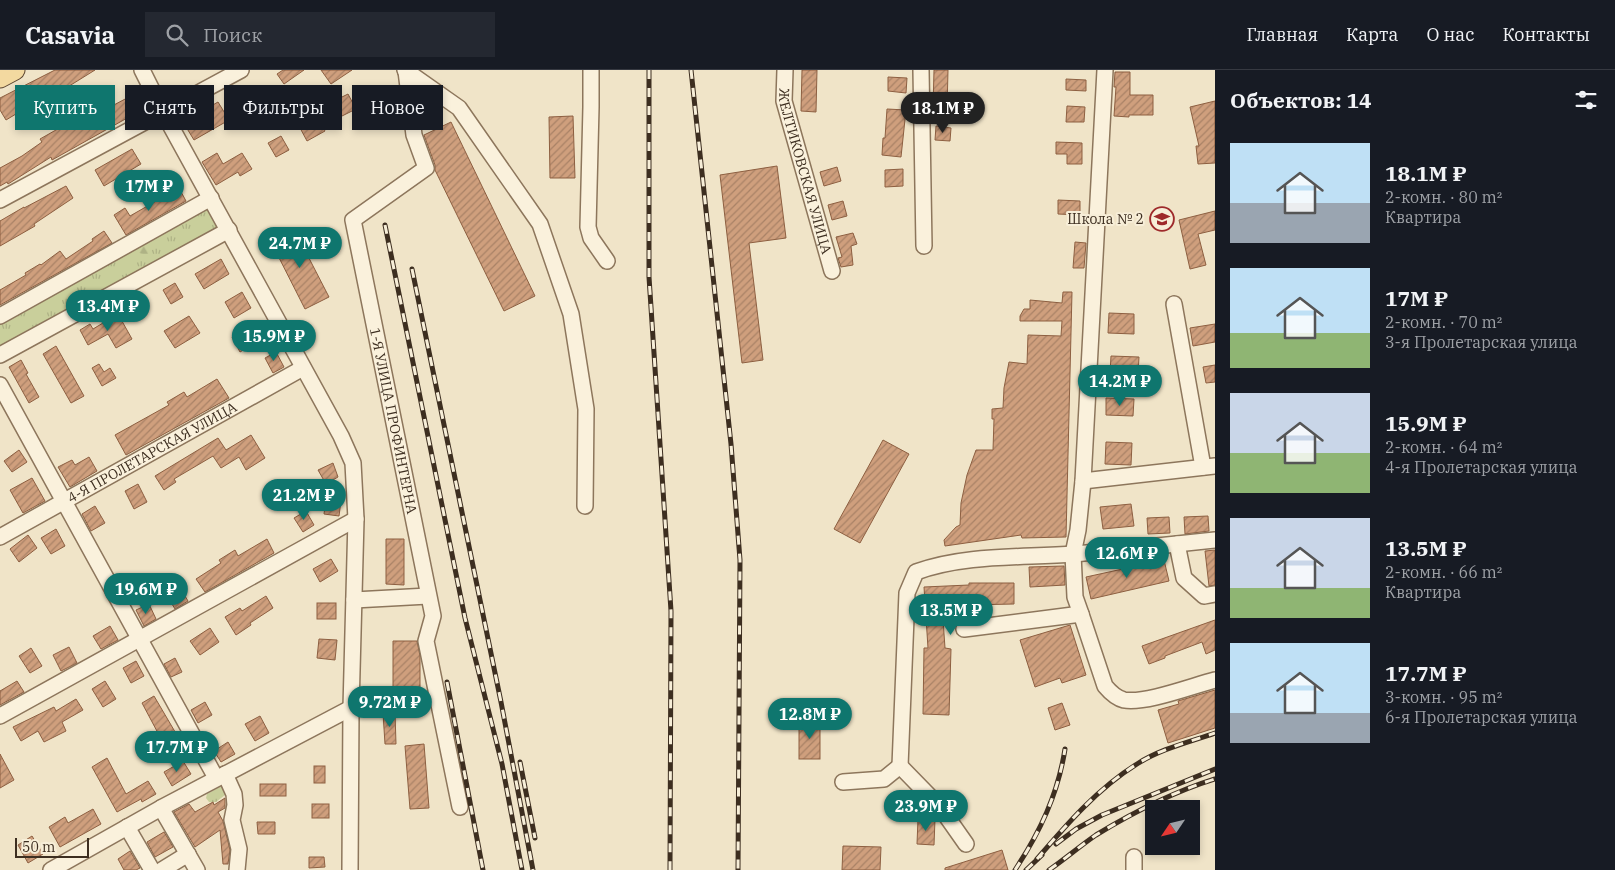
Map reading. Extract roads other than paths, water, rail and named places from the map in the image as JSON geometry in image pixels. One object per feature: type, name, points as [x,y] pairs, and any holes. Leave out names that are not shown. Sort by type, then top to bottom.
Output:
[{"type":"main road","points":[[0,78],[15,70]]},
{"type":"street","points":[[142,70],[150,85]]},
{"type":"street","points":[[213,85],[241,70]]},
{"type":"street","points":[[405,70],[459,108],[540,224],[571,314],[586,409],[585,506]]},
{"type":"street","name":"1-Я УЛИЦА ПРОФИНТЕРНА","points":[[405,70],[414,135],[426,168],[353,220],[433,616],[426,641],[460,807]]},
{"type":"street","points":[[590,70],[592,107],[588,227],[591,238],[606,261]]},
{"type":"street","name":"ЖЕЛТИКОВСКАЯ УЛИЦА","points":[[785,70],[784,101],[832,271]]},
{"type":"street","points":[[921,70],[924,246]]},
{"type":"street","points":[[1105,70],[1083,480],[1078,530],[1073,554],[1075,597],[1105,686],[1111,694],[1123,700],[1143,700],[1215,680]]},
{"type":"street","points":[[0,200],[130,130]]},
{"type":"street","points":[[173,130],[341,436],[353,463],[356,519],[351,708],[350,870]]},
{"type":"street","points":[[0,316],[211,198]]},
{"type":"street","points":[[0,355],[229,230]]},
{"type":"street","points":[[1083,480],[1209,466],[1174,304]]},
{"type":"street","name":"4-Я ПРОЛЕТАРСКАЯ УЛИЦА","points":[[0,537],[303,368]]},
{"type":"street","points":[[0,385],[139,638],[221,776],[234,794],[232,820],[239,849],[237,870]]},
{"type":"street","points":[[0,716],[356,519]]},
{"type":"street","points":[[966,844],[940,807],[900,766],[907,593],[916,572],[936,565],[1017,556],[1073,554],[1215,540]]},
{"type":"street","points":[[1177,544],[1184,578],[1204,596],[1215,594]]},
{"type":"street","points":[[354,600],[428,596]]},
{"type":"street","points":[[964,629],[1081,614]]},
{"type":"street","points":[[51,870],[161,808],[351,708]]},
{"type":"street","points":[[843,782],[884,779],[900,766]]},
{"type":"street","points":[[161,808],[197,870]]},
{"type":"street","points":[[127,827],[152,870]]},
{"type":"street","points":[[162,870],[188,854]]},
{"type":"railway","points":[[649,70],[649,277],[671,611],[670,870]]},
{"type":"railway","points":[[691,70],[731,444],[740,560],[738,870]]},
{"type":"railway","points":[[385,225],[465,618],[502,764],[522,870]]},
{"type":"railway","points":[[412,269],[501,702],[533,870]]},
{"type":"railway","points":[[447,682],[483,870]]},
{"type":"railway","points":[[1037,859],[1083,808],[1122,774],[1155,754],[1215,733]]},
{"type":"railway","points":[[1015,870],[1047,812],[1058,782],[1065,749]]},
{"type":"railway","points":[[520,762],[535,838]]},
{"type":"railway","points":[[1056,844],[1076,829],[1102,815],[1215,769]]},
{"type":"railway","points":[[1049,870],[1096,835],[1125,818],[1169,796],[1215,779]]},
{"type":"railway","points":[[1026,870],[1042,855]]},
{"type":"place","name":"Школа № 2","points":[[1162,219]]}]
